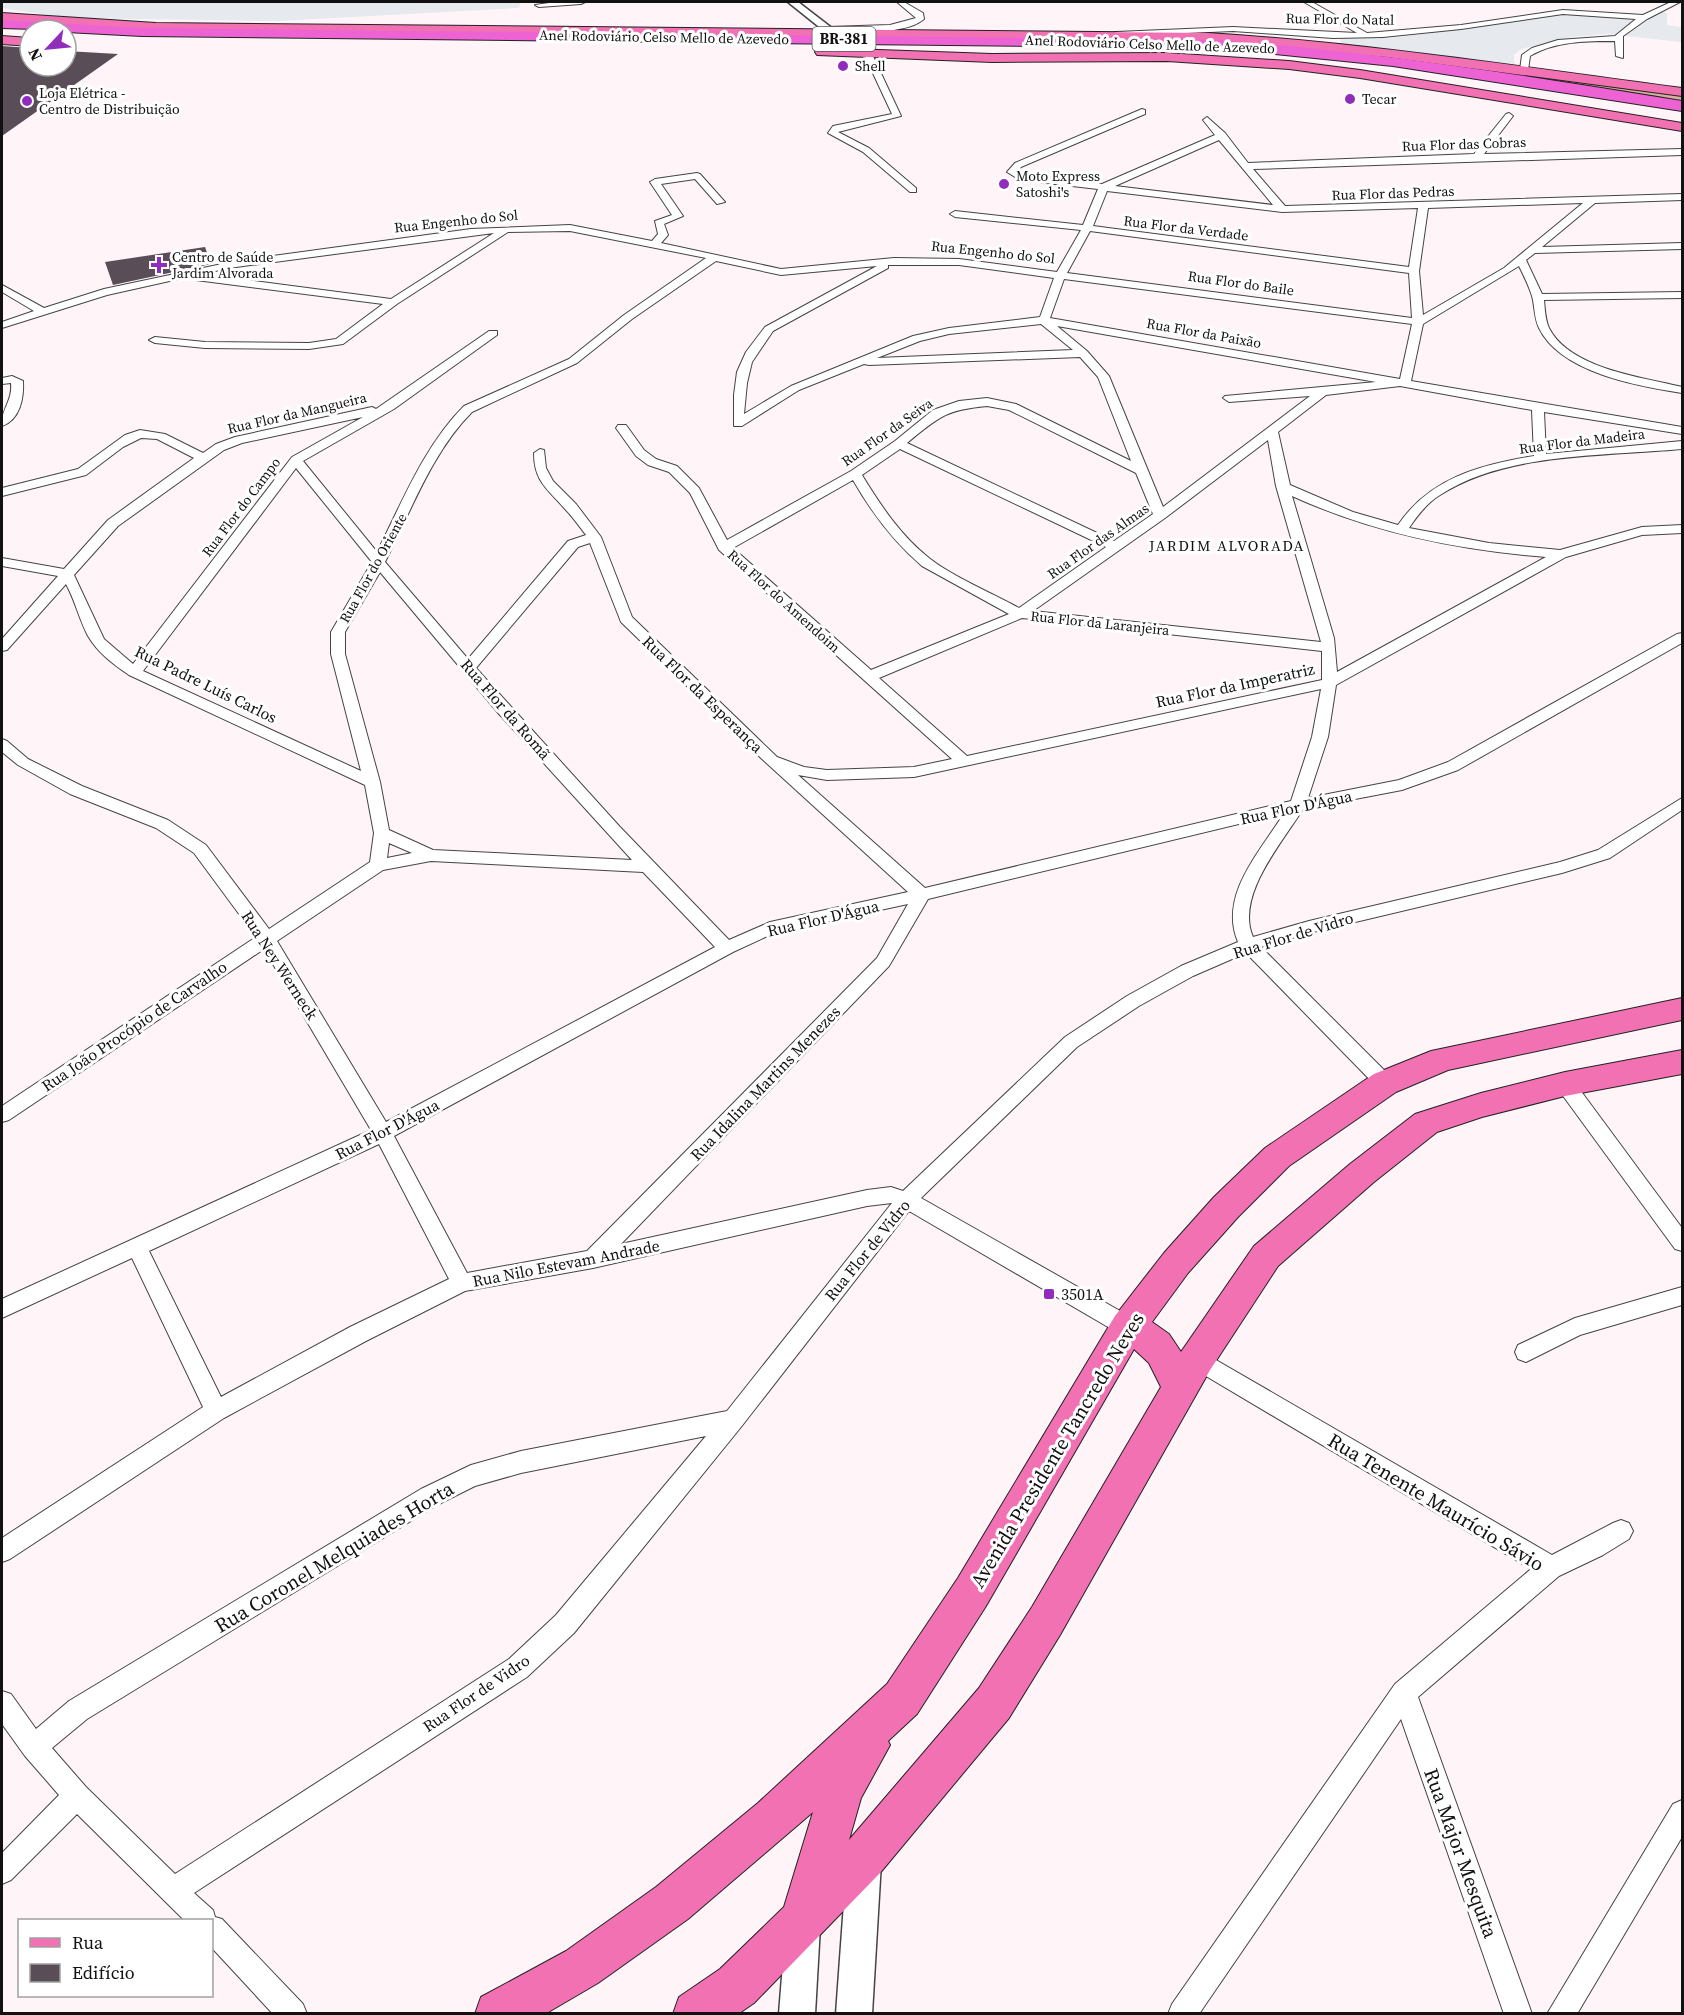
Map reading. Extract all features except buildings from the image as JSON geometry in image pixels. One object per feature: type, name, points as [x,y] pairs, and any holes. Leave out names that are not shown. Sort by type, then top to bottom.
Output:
[{"type":"highway","name":"Anel Rodoviário Celso Mello de Azevedo","points":[[2,24],[109,31],[1151,42],[1285,48],[1438,67],[1683,106]]},
{"type":"highway","points":[[156,27],[241,33]]},
{"type":"highway","points":[[2,32],[18,33]]},
{"type":"highway","name":"Anel Rodoviário Celso Mello de Azevedo","points":[[78,38],[135,40],[1015,47],[1219,51],[1291,56],[1427,72],[1683,114]]},
{"type":"highway","points":[[273,47],[350,42]]},
{"type":"highway","points":[[545,44],[636,50]]},
{"type":"highway","points":[[898,55],[1015,47]]},
{"type":"highway","points":[[1438,67],[1582,79]]},
{"type":"main road","name":"Anel Rodoviário Celso Mello de Azevedo","points":[[2,18],[156,27],[830,31],[1106,35],[1279,41],[1407,54],[1683,92]]},
{"type":"main road","points":[[2,40],[18,41]]},
{"type":"main road","name":"Anel Rodoviário Celso Mello de Azevedo","points":[[126,45],[636,50],[992,58],[1167,57],[1289,65],[1360,74],[1683,127]]},
{"type":"main road","name":"Avenida Presidente Tancredo Neves","points":[[498,2013],[582,1967],[672,1903],[774,1819],[902,1699],[972,1592],[1128,1327],[1176,1263],[1226,1207],[1277,1157],[1385,1083],[1442,1059],[1683,1009]]},
{"type":"main road","points":[[696,2013],[737,1986],[803,1921],[864,1857],[994,1703],[1046,1621],[1189,1375],[1266,1256],[1362,1173],[1426,1123],[1481,1105],[1565,1084],[1683,1062]]},
{"type":"main road","points":[[1128,1327],[1142,1334],[1189,1375]]},
{"type":"main road","points":[[803,1921],[842,1789],[862,1755],[902,1699]]},
{"type":"street","points":[[539,5],[581,2]]},
{"type":"street","points":[[792,2],[830,31],[917,22],[920,15],[900,2]]},
{"type":"street","points":[[1307,2],[1365,35]]},
{"type":"street","points":[[1620,56],[1619,35],[1644,17],[1676,2]]},
{"type":"street","name":"Rua Flor do Natal","points":[[1106,35],[1233,29],[1365,35],[1461,27],[1563,12],[1644,17]]},
{"type":"street","points":[[1524,70],[1526,56],[1534,50],[1575,41],[1619,38]]},
{"type":"street","points":[[868,54],[897,116],[839,126],[833,133],[866,150],[913,190]]},
{"type":"street","name":"Rua Flor das Pedras","points":[[1142,112],[1035,157],[1018,165],[1012,171],[1015,176],[1020,177],[1282,209],[1683,197]]},
{"type":"street","points":[[1476,157],[1509,116]]},
{"type":"street","points":[[1207,120],[1222,135],[1282,209]]},
{"type":"street","points":[[1160,515],[1103,376],[1083,353],[1044,320],[1061,274],[1087,228],[1104,187],[1222,135]]},
{"type":"street","name":"Rua Flor das Cobras","points":[[1246,165],[1683,152]]},
{"type":"street","points":[[654,244],[663,235],[659,223],[677,219],[678,216],[655,182],[697,176],[720,202]]},
{"type":"street","points":[[1418,322],[1521,261],[1531,250],[1592,201]]},
{"type":"street","points":[[1229,398],[1323,392],[1405,382],[1418,322],[1414,271],[1422,206]]},
{"type":"street","name":"Rua Flor da Verdade","points":[[955,214],[1087,228],[1414,271]]},
{"type":"street","name":"Rua Engenho do Sol","points":[[2,325],[104,292],[180,275],[260,261],[508,229],[570,228],[788,273],[894,261],[959,262],[1061,274]]},
{"type":"street","points":[[155,339],[205,345],[309,346],[331,344],[343,340],[393,302],[508,229]]},
{"type":"street","points":[[1531,250],[1683,246]]},
{"type":"street","name":"Rua Flor do Oriente","points":[[378,865],[382,832],[372,782],[338,654],[338,632],[378,563],[433,455],[468,409],[573,362],[628,317],[713,258]]},
{"type":"street","name":"Rua Flor da Paixão","points":[[894,261],[769,329],[759,339],[740,376],[738,423],[795,388],[905,342],[933,334],[1044,320],[1538,407],[1683,430]]},
{"type":"street","points":[[1521,261],[1538,297],[1539,317],[1546,332],[1559,347],[1572,356],[1616,374],[1683,390]]},
{"type":"street","name":"Rua Flor do Baile","points":[[1061,274],[1418,322]]},
{"type":"street","points":[[180,275],[393,302]]},
{"type":"street","points":[[2,288],[41,311]]},
{"type":"street","points":[[1538,297],[1683,295]]},
{"type":"street","name":"Rua Flor do Campo","points":[[134,672],[297,460],[390,406],[492,333]]},
{"type":"street","points":[[852,363],[1083,353]]},
{"type":"street","points":[[2,381],[17,381],[12,410],[2,422]]},
{"type":"street","name":"Rua Flor das Almas","points":[[868,677],[1020,614],[1160,515],[1323,392]]},
{"type":"street","name":"Rua Flor da Seiva","points":[[723,547],[855,474],[899,444],[937,413],[947,408],[972,403],[999,403],[1029,413],[1141,470]]},
{"type":"street","name":"Rua Flor da Mangueira","points":[[2,647],[113,523],[220,447],[239,440],[390,406]]},
{"type":"street","points":[[1538,407],[1540,458]]},
{"type":"street","name":"Rua Flor do Amendoim","points":[[622,428],[640,453],[652,462],[673,470],[695,491],[723,547],[965,762]]},
{"type":"street","points":[[1272,431],[1282,486],[1329,647],[1329,683],[1322,730],[1296,806],[1263,856],[1240,905],[1242,937],[1385,1083]]},
{"type":"street","points":[[2,492],[82,472],[97,463],[128,437],[140,433],[153,434],[203,458]]},
{"type":"street","points":[[899,444],[1116,547]]},
{"type":"street","name":"Rua Flor da Madeira","points":[[1400,531],[1410,515],[1437,491],[1475,475],[1540,458],[1683,445]]},
{"type":"street","name":"Rua Flor da Esperança","points":[[540,453],[540,468],[547,483],[571,507],[594,537],[626,619],[767,756],[922,895]]},
{"type":"street","name":"Rua Flor da Romã","points":[[297,460],[378,563],[469,668],[645,866],[727,948]]},
{"type":"street","name":"Rua Flor da Laranjeira","points":[[855,474],[882,519],[914,553],[927,563],[1020,614],[1329,647]]},
{"type":"street","points":[[1282,486],[1336,511],[1400,531],[1503,550],[1561,554]]},
{"type":"street","name":"Rua Flor da Imperatriz","points":[[767,756],[801,771],[827,775],[914,772],[1329,683],[1561,554],[1642,531],[1683,529]]},
{"type":"street","points":[[469,668],[573,544],[594,537]]},
{"type":"street","points":[[2,562],[67,574]]},
{"type":"street","name":"Rua Padre Luís Carlos","points":[[67,574],[78,591],[102,646],[134,672],[372,782]]},
{"type":"street","name":"Rua Flor D'Água","points":[[2,1309],[384,1133],[727,948],[770,928],[922,895],[1296,806],[1402,784],[1453,766],[1683,637]]},
{"type":"street","name":"Rua Ney Werneck","points":[[2,744],[22,762],[76,790],[162,824],[200,849],[266,938],[384,1133],[462,1283]]},
{"type":"street","name":"Rua Flor de Vidro","points":[[174,1890],[518,1668],[565,1624],[733,1420],[906,1200],[1071,1042],[1133,1001],[1178,976],[1248,945],[1309,927],[1562,867],[1604,854],[1683,804]]},
{"type":"street","points":[[382,832],[431,855]]},
{"type":"street","points":[[378,865],[431,855],[645,866]]},
{"type":"street","name":"Rua João Procópio de Carvalho","points":[[2,1114],[378,865]]},
{"type":"street","name":"Rua Idalina Martins Menezes","points":[[593,1259],[883,962],[922,895]]},
{"type":"street","points":[[1565,1084],[1683,1243]]},
{"type":"street","name":"Rua Nilo Estevam Andrade","points":[[2,1551],[216,1411],[358,1334],[462,1283],[593,1259],[867,1198],[891,1195],[906,1200]]},
{"type":"street","points":[[906,1200],[1128,1327]]},
{"type":"street","points":[[137,1247],[216,1411]]},
{"type":"street","points":[[1526,1352],[1575,1327],[1683,1296]]},
{"type":"street","name":"Rua Tenente Maurício Sávio","points":[[1182,2013],[1404,1693],[1551,1568],[1189,1375]]},
{"type":"street","name":"Rua Coronel Melquiades Horta","points":[[34,1747],[78,1710],[429,1497],[471,1476],[521,1462],[733,1420]]},
{"type":"street","points":[[1551,1568],[1595,1547],[1621,1531]]},
{"type":"street","name":"Rua Major Mesquita","points":[[1404,1693],[1518,2013]]},
{"type":"street","points":[[2,1703],[34,1747],[77,1796],[202,1919]]},
{"type":"street","points":[[2,1870],[77,1796]]},
{"type":"street","points":[[1561,2013],[1683,1813]]},
{"type":"street","points":[[854,2013],[864,1857]]},
{"type":"street","points":[[797,2013],[803,1921]]},
{"type":"street","points":[[213,1930],[293,2013]]},
{"type":"shaded area","points":[[2,2],[521,2],[519,8],[278,21],[68,18],[2,8]]},
{"type":"shaded area","points":[[1659,11],[1667,13],[1667,25],[1682,27],[1682,42],[1606,34],[1572,37],[1521,49],[1514,55],[1514,64],[1341,43],[1340,38],[1390,38],[1480,27],[1529,17],[1571,14],[1644,19]]},
{"type":"shaded area","points":[[1499,74],[1584,81],[1682,96],[1682,104]]},
{"type":"place","name":"Shell","points":[[843,66]]},
{"type":"place","name":"Tecar","points":[[1350,99]]},
{"type":"place","name":"Loja Elétrica - Centro de Distribuição","points":[[27,101]]},
{"type":"place","name":"Moto Express Satoshi's","points":[[1004,184]]},
{"type":"place","name":"Centro de Saúde Jardim Alvorada","points":[[159,265]]},
{"type":"place","name":"3501A","points":[[1049,1294]]},
{"type":"district","name":"JARDIM ALVORADA","points":[[1227,546]]}]
